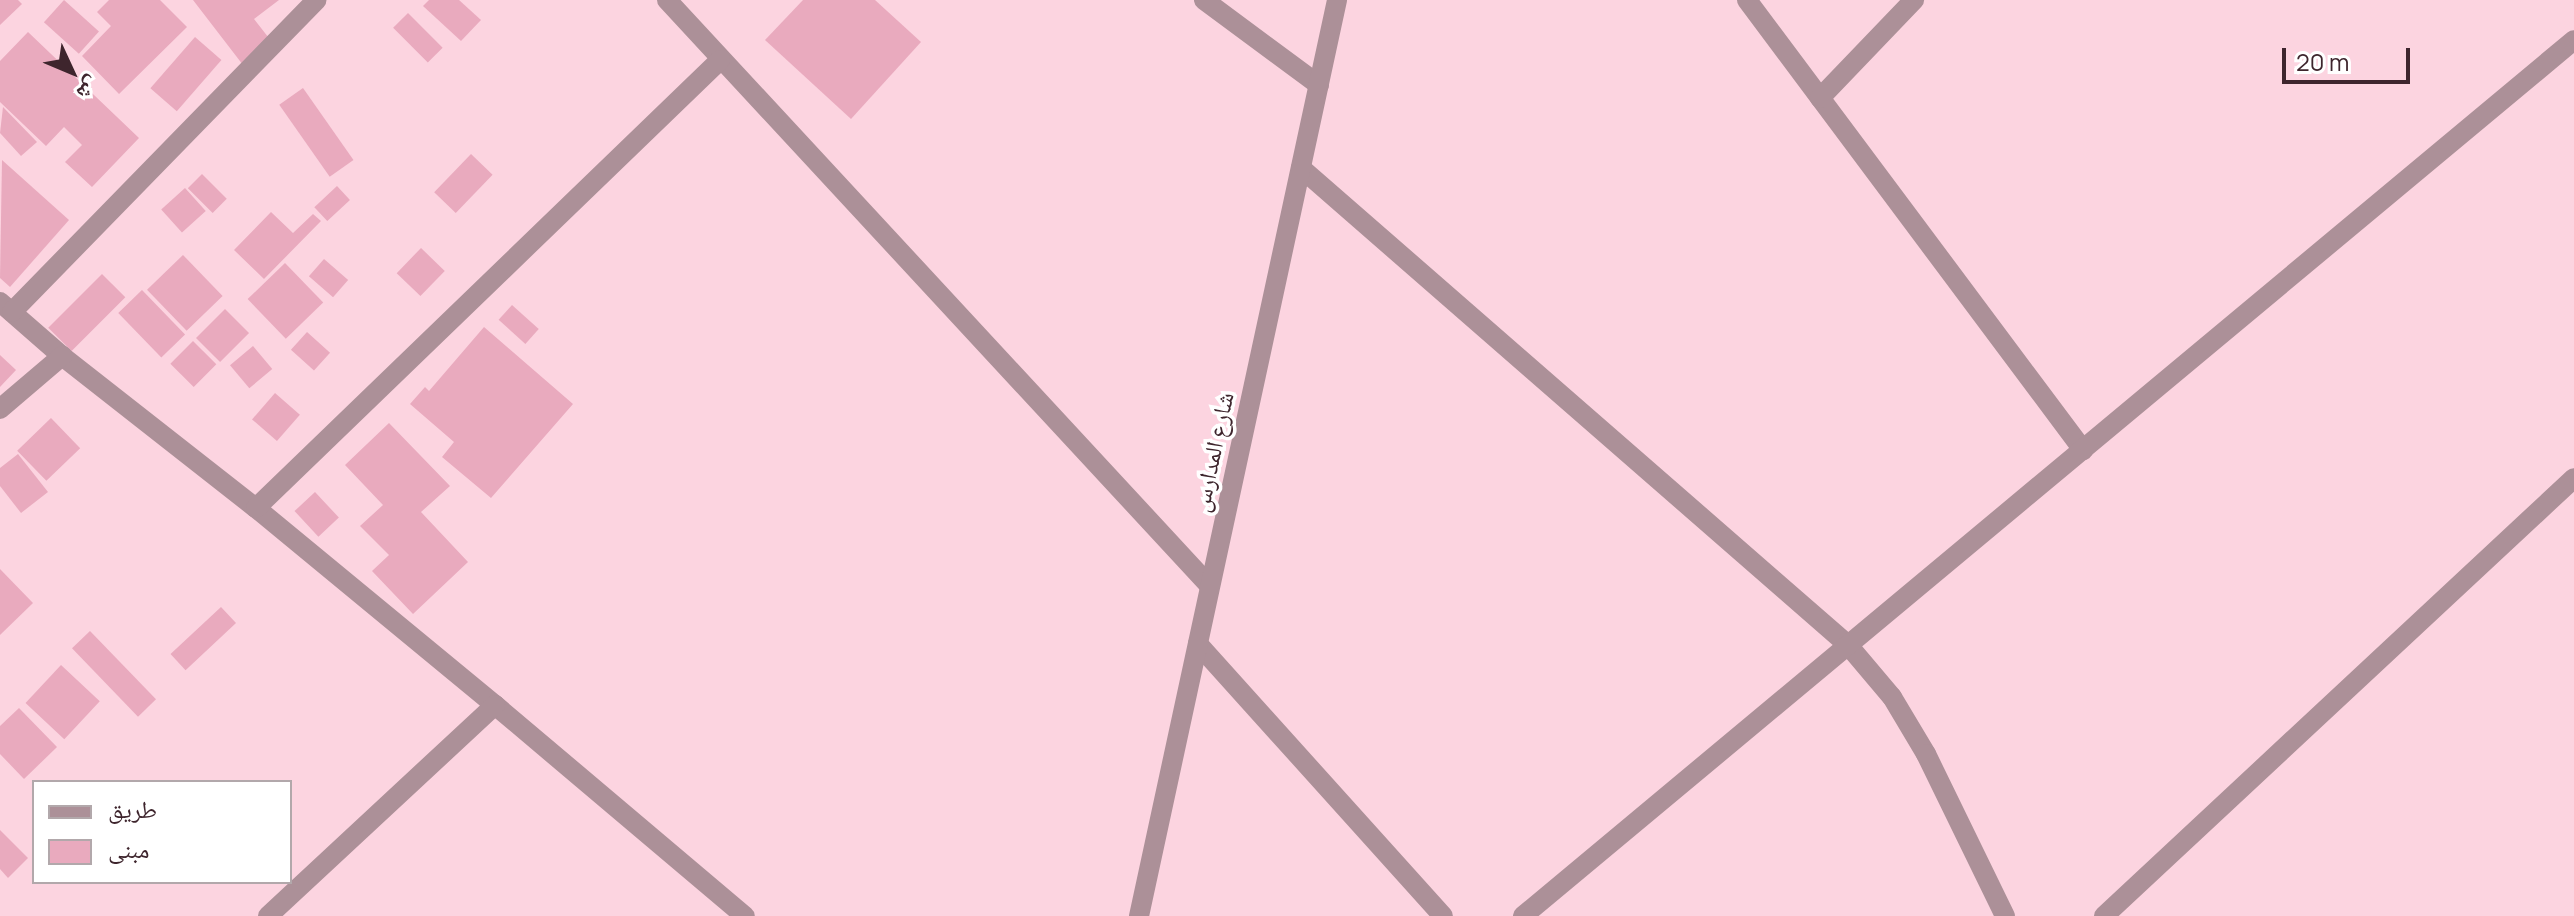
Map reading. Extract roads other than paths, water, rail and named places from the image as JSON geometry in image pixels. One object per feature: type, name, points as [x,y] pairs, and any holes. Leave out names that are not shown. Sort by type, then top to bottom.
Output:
[{"type":"street","points":[[317,0],[6,307],[62,356],[256,508],[745,916]]},
{"type":"street","points":[[667,0],[1209,585]]},
{"type":"street","points":[[1204,0],[1319,85]]},
{"type":"street","name":"شارع المدارس","points":[[1139,916],[1337,0]]},
{"type":"street","points":[[1747,0],[2083,450]]},
{"type":"street","points":[[1820,98],[1914,0]]},
{"type":"street","points":[[1523,916],[2574,40]]},
{"type":"street","points":[[256,508],[720,60]]},
{"type":"street","points":[[1301,168],[1848,645],[1892,697],[1926,754],[2005,916]]},
{"type":"street","points":[[0,409],[62,356]]},
{"type":"street","points":[[2104,916],[2574,478]]},
{"type":"street","points":[[1198,644],[1443,916]]},
{"type":"street","points":[[268,916],[495,705]]}]
